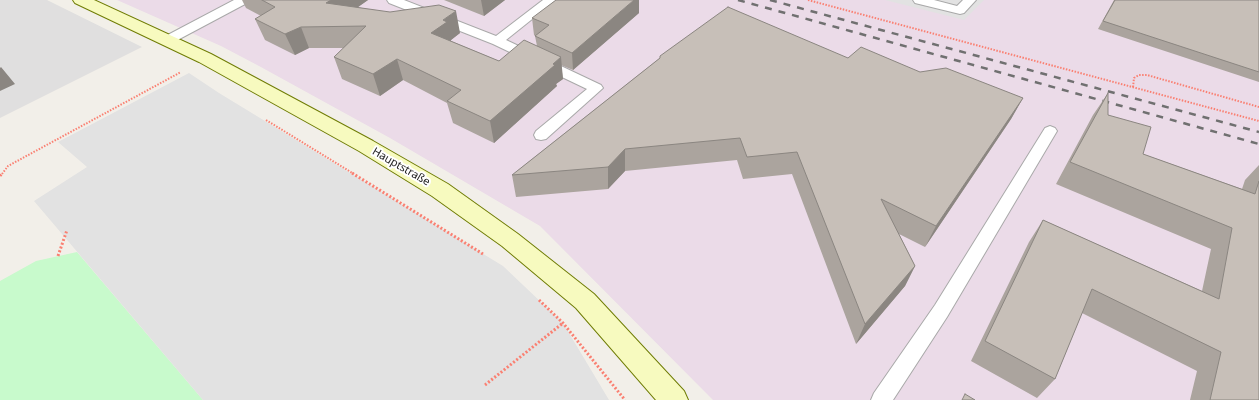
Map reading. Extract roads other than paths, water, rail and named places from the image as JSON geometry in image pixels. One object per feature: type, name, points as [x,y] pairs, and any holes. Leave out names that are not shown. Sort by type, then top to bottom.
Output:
[{"type":"street","name":"Hauptstraße","points":[[92,2],[166,41],[205,58],[366,146],[440,190],[510,240],[585,301],[674,400]]},
{"type":"lane","points":[[166,41],[243,0]]},
{"type":"lane","points":[[393,0],[497,41],[596,88],[541,135]]},
{"type":"lane","points":[[497,41],[550,0]]},
{"type":"lane","points":[[919,0],[960,10],[970,0]]},
{"type":"lane","points":[[881,400],[941,311],[1050,131]]},
{"type":"railway","points":[[738,0],[1259,144]]},
{"type":"railway","points":[[770,0],[1259,132]]}]
